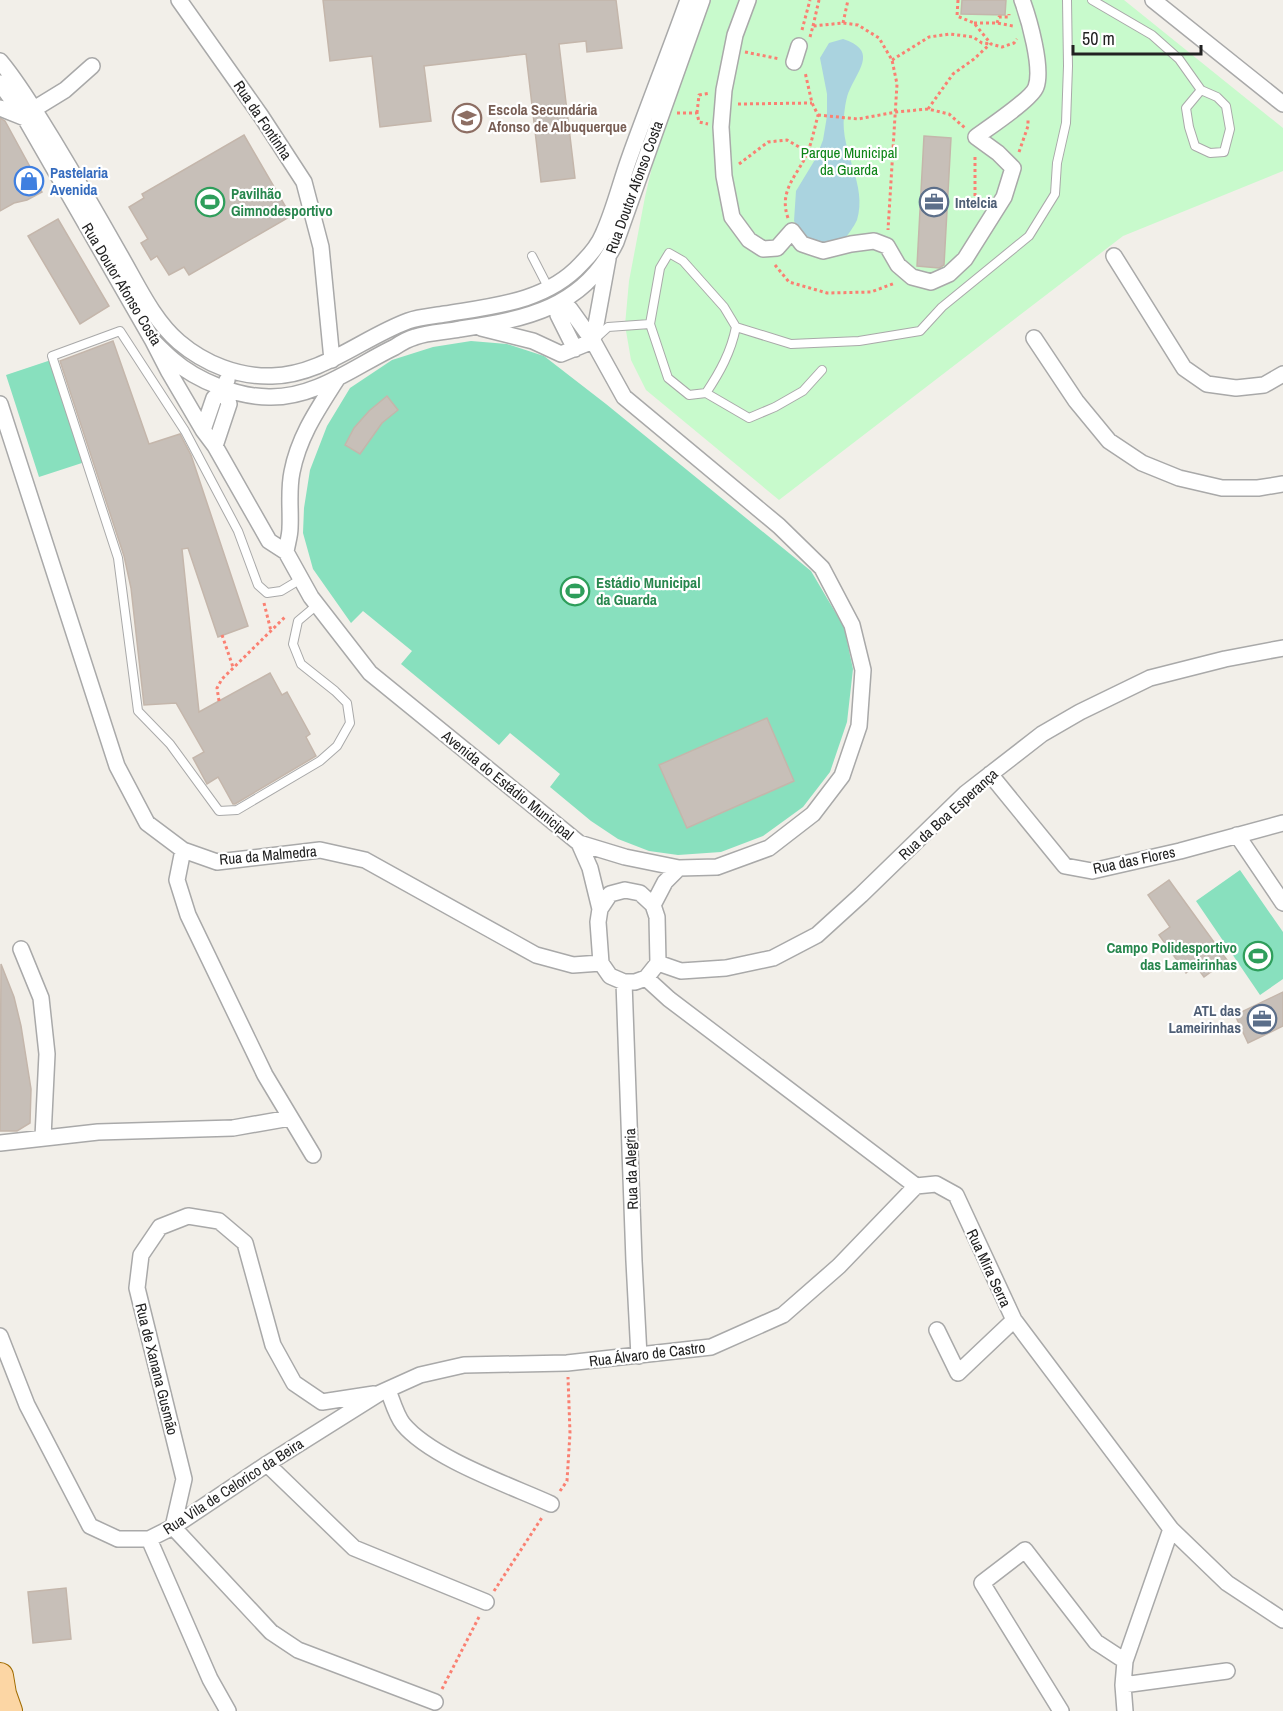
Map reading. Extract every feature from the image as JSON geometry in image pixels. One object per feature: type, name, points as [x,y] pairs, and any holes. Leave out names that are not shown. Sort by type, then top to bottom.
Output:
[{"type":"main road","points":[[0,1676],[9,1711]]},
{"type":"street","name":"Rua da Fontinha","points":[[178,0],[261,116],[304,182],[321,248],[332,360]]},
{"type":"street","name":"Rua Doutor Afonso Costa","points":[[0,82],[30,114],[154,314],[178,341],[208,362],[249,375],[274,376],[303,372],[332,360],[410,320],[501,305],[533,295],[560,282],[581,264],[603,236],[628,160],[688,0]]},
{"type":"street","name":"Rua Doutor Afonso Costa","points":[[0,61],[17,82],[30,114],[153,341],[174,362],[202,379],[224,389],[270,398],[298,394],[337,379],[369,359],[415,337],[530,316],[558,304],[587,283],[608,259],[616,242],[702,0]]},
{"type":"street","points":[[748,0],[735,35],[722,105],[724,176],[732,217],[749,240],[763,249],[777,248],[792,231],[802,244],[823,252],[851,244],[874,241],[887,246],[898,264],[912,277],[931,282],[949,274],[965,259],[1004,197],[1013,168],[998,153],[976,137],[1030,96],[1036,87],[1037,62],[1016,4]]},
{"type":"street","points":[[1154,0],[1283,104]]},
{"type":"street","points":[[794,62],[803,45]]},
{"type":"street","points":[[0,108],[30,114],[65,90],[92,66]]},
{"type":"street","points":[[1114,256],[1184,368],[1207,384],[1236,388],[1264,385],[1283,374]]},
{"type":"street","points":[[476,327],[533,341],[561,354],[593,341],[608,259]]},
{"type":"street","points":[[549,289],[558,304],[558,315],[575,349]]},
{"type":"street","name":"Avenida do Estádio Municipal","points":[[153,341],[202,430],[215,446],[269,541],[286,552],[314,601],[370,673],[579,843],[625,857],[679,868],[717,867],[769,848],[813,814],[842,776],[859,726],[863,670],[852,625],[822,568],[779,526],[624,397],[593,341],[570,309],[558,304]]},
{"type":"street","points":[[1034,338],[1076,401],[1109,441],[1142,463],[1179,478],[1222,488],[1258,488],[1283,484]]},
{"type":"street","points":[[202,430],[214,398],[224,389],[230,370]]},
{"type":"street","points":[[286,552],[290,530],[292,474],[299,443],[337,379]]},
{"type":"street","points":[[215,446],[229,404],[224,389]]},
{"type":"street","name":"Rua da Malmedra","points":[[0,404],[117,766],[147,823],[183,850],[217,862],[320,850],[365,860],[536,955],[573,965],[601,963]]},
{"type":"street","name":"Rua da Boa Esperança","points":[[658,963],[681,970],[726,968],[772,958],[817,935],[966,793],[1052,728],[1150,678],[1225,659],[1283,648]]},
{"type":"street","name":"Rua das Flores","points":[[990,774],[1065,866],[1092,871],[1180,851],[1283,823]]},
{"type":"street","points":[[1237,835],[1283,903]]},
{"type":"street","points":[[579,843],[590,868],[600,909],[598,922],[601,963],[610,976],[624,982],[635,982],[646,978],[658,963],[657,917],[653,905],[640,893],[625,890],[610,894],[600,909]]},
{"type":"street","points":[[183,850],[177,880],[188,915],[265,1075],[313,1155]]},
{"type":"street","points":[[653,905],[665,882],[679,868]]},
{"type":"street","points":[[21,949],[40,998],[48,1054],[43,1137]]},
{"type":"street","points":[[646,978],[669,999],[916,1186]]},
{"type":"street","name":"Rua da Alegria","points":[[624,982],[639,1356]]},
{"type":"street","points":[[0,1143],[98,1132],[233,1128],[290,1118]]},
{"type":"street","name":"Rua Mira Serra","points":[[916,1186],[936,1184],[956,1195],[1014,1320],[1171,1529],[1227,1583],[1283,1620]]},
{"type":"street","name":"Rua Álvaro de Castro","points":[[464,1365],[567,1363],[711,1347],[783,1315],[839,1266],[916,1186]]},
{"type":"street","name":"Rua de Xanana Gusmão","points":[[172,1527],[184,1479],[137,1288],[141,1255],[160,1227],[188,1216],[219,1221],[245,1243],[273,1345],[294,1383],[322,1402],[384,1392]]},
{"type":"street","points":[[937,1330],[958,1373],[1014,1320]]},
{"type":"street","name":"Rua Vila de Celorico da Beira","points":[[0,1336],[27,1405],[90,1526],[118,1539],[149,1539],[172,1527],[267,1464],[384,1392],[420,1375],[464,1365]]},
{"type":"street","points":[[384,1392],[402,1423],[424,1444],[472,1469],[551,1504]]},
{"type":"street","points":[[267,1464],[354,1548],[486,1602]]},
{"type":"street","points":[[172,1527],[271,1632],[298,1650],[435,1702]]},
{"type":"street","points":[[1125,1711],[1123,1685],[1125,1661],[1171,1529]]},
{"type":"street","points":[[149,1539],[210,1679],[228,1711]]},
{"type":"street","points":[[1061,1711],[982,1583],[1025,1550],[1096,1642],[1125,1661]]},
{"type":"street","points":[[1123,1685],[1227,1671]]},
{"type":"lane","points":[[736,327],[791,344],[859,341],[920,331],[942,307],[1029,236],[1055,194],[1057,163],[1066,123],[1067,0]]},
{"type":"lane","points":[[1092,0],[1152,35],[1179,59],[1201,90],[1217,98],[1226,106],[1230,129],[1224,152],[1210,153],[1195,146],[1186,108],[1201,90]]},
{"type":"lane","points":[[706,393],[723,367],[733,343],[736,327],[724,307],[682,261],[669,253],[660,268],[650,324],[668,378],[689,395],[706,393],[749,418],[803,392],[822,370]]},
{"type":"lane","points":[[532,256],[549,289]]},
{"type":"lane","points":[[593,341],[608,327],[650,324]]},
{"type":"lane","points":[[301,579],[281,591],[267,593],[258,585],[237,531],[186,431],[120,331],[52,356],[118,558],[138,711],[170,744],[219,811],[237,810],[320,761],[337,746],[350,723],[347,704],[335,691],[301,664],[293,644],[298,621],[314,601]]},
{"type":"path","points":[[803,45],[810,0]]},
{"type":"path","points":[[803,45],[813,26],[819,0]]},
{"type":"path","points":[[843,23],[848,0]]},
{"type":"path","points":[[892,60],[929,37],[950,34],[974,37],[982,43],[1002,47],[1026,36],[1014,27],[997,23],[974,23],[957,16],[957,0]]},
{"type":"path","points":[[997,23],[999,17],[1009,17],[1016,4]]},
{"type":"path","points":[[813,26],[843,23],[858,25],[879,38],[892,60],[897,84],[887,246]]},
{"type":"path","points":[[974,23],[991,44]]},
{"type":"path","points":[[928,109],[952,74],[991,44]]},
{"type":"path","points":[[732,50],[794,62],[818,115],[808,152],[787,188],[786,213],[792,231]]},
{"type":"path","points":[[1013,168],[1028,126],[1030,96]]},
{"type":"path","points":[[722,105],[812,103]]},
{"type":"path","points":[[818,115],[858,119],[928,109],[949,114],[976,137],[975,199],[985,226]]},
{"type":"path","points":[[669,113],[697,113],[699,122],[721,127]]},
{"type":"path","points":[[724,176],[768,142],[787,140],[808,152]]},
{"type":"path","points":[[763,249],[789,282],[827,293],[871,292],[912,277]]},
{"type":"path","points":[[267,593],[264,604],[271,631]]},
{"type":"path","points":[[219,701],[217,688],[233,667],[292,610],[314,601]]},
{"type":"path","points":[[222,635],[233,667]]},
{"type":"path","points":[[435,1702],[486,1602],[567,1481],[570,1433],[567,1363]]},
{"type":"green space","name":"Parque Municipal da Guarda","points":[[711,0],[1124,0],[1283,128],[1283,171],[1123,236],[779,500],[646,390],[631,360],[625,325],[629,281],[657,146]]},
{"type":"green space","name":"Estádio Municipal da Guarda","points":[[471,341],[507,344],[544,356],[811,571],[844,627],[853,669],[847,722],[830,772],[803,807],[763,836],[721,852],[678,855],[649,851],[618,839],[591,821],[550,787],[560,774],[510,733],[499,745],[401,664],[412,651],[363,611],[351,623],[313,569],[303,533],[310,470],[327,426],[350,388],[392,360],[433,347]]},
{"type":"green space","points":[[51,360],[85,462],[39,477],[6,375]]},
{"type":"green space","name":"Campo Polidesportivo das Lameirinhas","points":[[1240,870],[1283,932],[1283,979],[1260,995],[1196,901]]},
{"type":"water","points":[[843,39],[860,48],[863,54],[861,66],[848,95],[844,116],[846,143],[857,181],[859,207],[857,220],[844,240],[824,246],[805,237],[794,221],[796,191],[816,158],[823,140],[827,116],[827,94],[820,58],[829,43]]},
{"type":"building","points":[[323,0],[616,0],[622,48],[587,52],[586,41],[559,44],[575,178],[541,182],[526,54],[424,66],[431,121],[380,127],[372,56],[330,61]]},
{"type":"building","points":[[962,0],[1006,0],[1005,15],[961,14]]},
{"type":"building","points":[[0,118],[5,121],[42,192],[0,211]]},
{"type":"building","name":"Pavilhão Gimnodesportivo","points":[[244,135],[291,216],[189,275],[184,267],[169,275],[157,256],[151,260],[141,243],[148,239],[129,207],[144,198],[142,194]]},
{"type":"building","name":"Intelcia","points":[[924,136],[951,138],[944,265],[939,268],[917,266]]},
{"type":"building","points":[[58,219],[109,306],[80,324],[28,236]]},
{"type":"building","points":[[113,341],[149,444],[180,434],[191,455],[248,626],[218,637],[188,548],[182,549],[199,712],[270,673],[282,695],[287,692],[310,734],[306,737],[316,756],[235,804],[218,777],[207,784],[193,758],[204,752],[176,703],[144,705],[131,588],[124,556],[60,361]]},
{"type":"building","points":[[387,396],[398,410],[382,423],[360,454],[345,445],[354,428]]},
{"type":"building","points":[[767,718],[794,781],[687,828],[659,765]]},
{"type":"building","points":[[1169,880],[1227,960],[1204,977],[1196,966],[1186,973],[1159,935],[1170,927],[1148,895]]},
{"type":"building","points":[[1,964],[14,997],[21,1026],[31,1089],[30,1123],[17,1131],[0,1131]]},
{"type":"building","points":[[1283,992],[1283,1026],[1248,1043],[1235,1015]]},
{"type":"building","points":[[66,1588],[71,1639],[33,1643],[28,1592]]},
{"type":"place","name":"Escola Secundária Afonso de Albuquerque","points":[[467,118]]},
{"type":"place","name":"Pastelaria Avenida","points":[[29,181]]},
{"type":"place","name":"Pavilhão Gimnodesportivo","points":[[210,202]]},
{"type":"place","name":"Intelcia","points":[[934,202]]},
{"type":"place","name":"Estádio Municipal da Guarda","points":[[575,591]]},
{"type":"place","name":"Campo Polidesportivo das Lameirinhas","points":[[1258,956]]},
{"type":"place","name":"ATL das Lameirinhas","points":[[1262,1019]]}]
